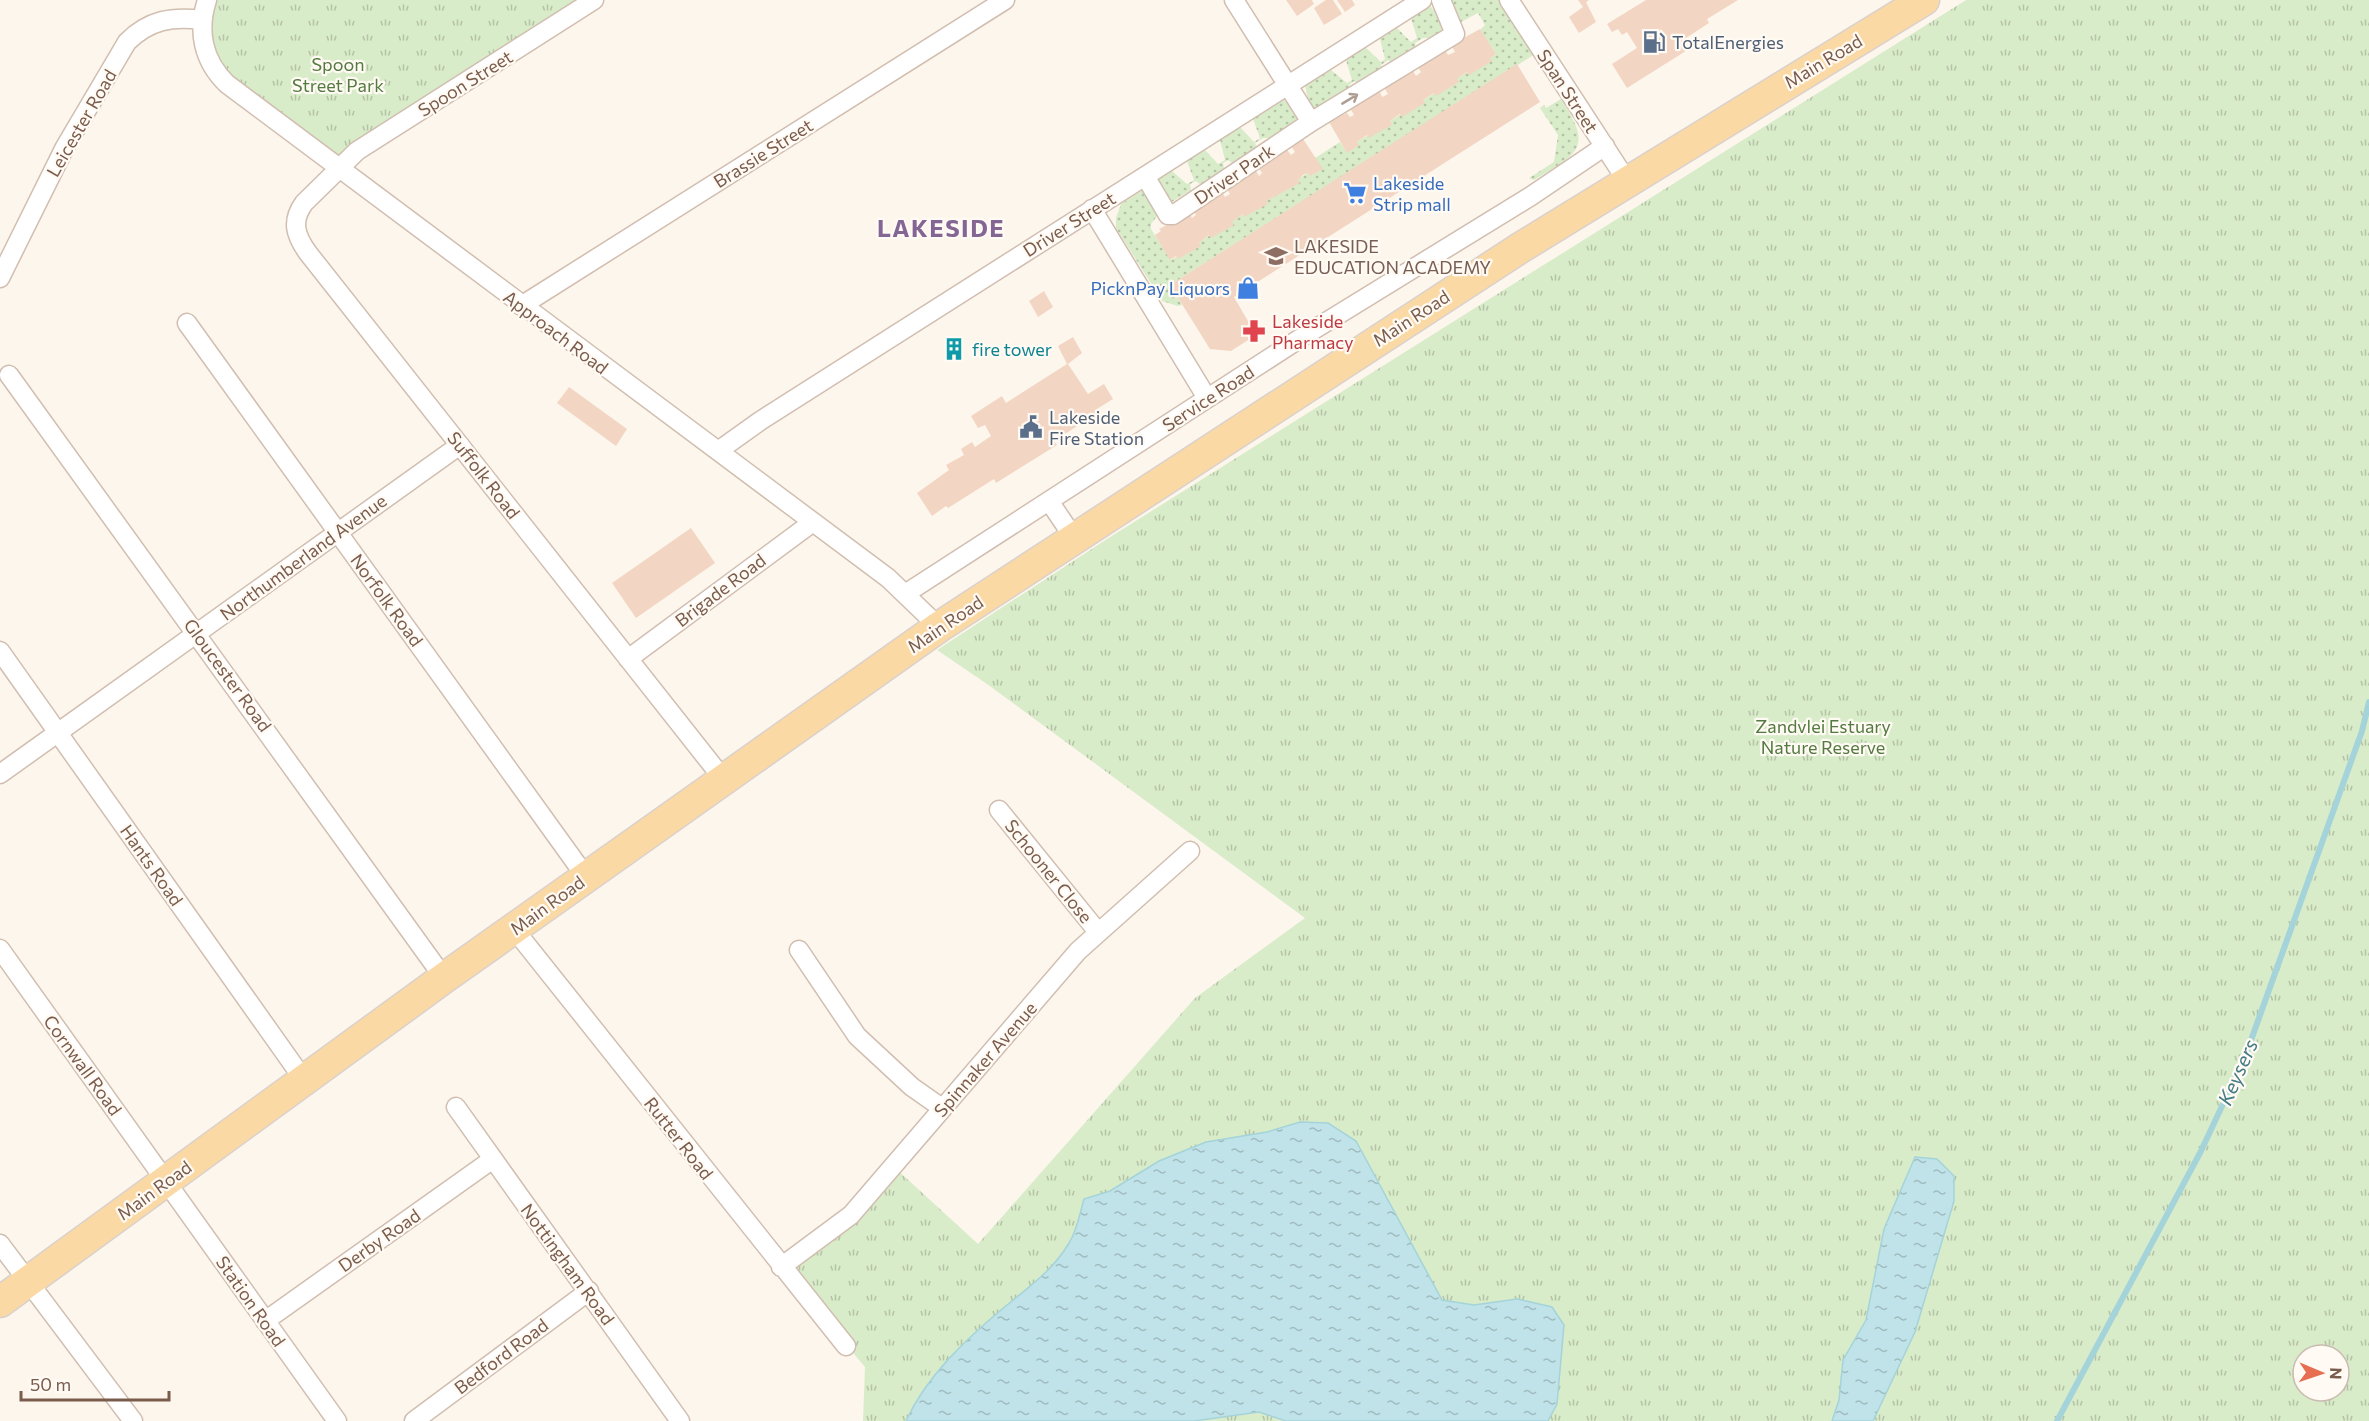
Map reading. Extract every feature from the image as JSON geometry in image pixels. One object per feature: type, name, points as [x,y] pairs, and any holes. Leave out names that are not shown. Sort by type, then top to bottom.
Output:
[{"type":"main road","name":"Main Road","points":[[0,1302],[444,978],[939,627],[1627,181],[1924,0]]},
{"type":"street","name":"Approach Road","points":[[207,0],[202,20],[204,48],[219,76],[340,171],[888,578],[939,627]]},
{"type":"street","name":"Spoon Street","points":[[340,171],[357,151],[594,0]]},
{"type":"street","name":"Brassie Street","points":[[521,306],[1005,0]]},
{"type":"street","points":[[1234,0],[1308,116]]},
{"type":"street","name":"Driver Street","points":[[718,451],[760,421],[1422,0]]},
{"type":"street","name":"Driver Park","points":[[1145,176],[1168,215],[1173,215],[1308,116],[1454,35],[1456,32],[1441,0]]},
{"type":"street","name":"Span Street","points":[[1509,0],[1627,181]]},
{"type":"street","name":"Leicester Road","points":[[0,278],[65,147],[127,42],[138,32],[156,22],[180,17],[202,20]]},
{"type":"street","name":"Service Road","points":[[905,594],[1207,398],[1531,196],[1605,146]]},
{"type":"street","name":"Suffolk Road","points":[[340,171],[297,212],[295,227],[299,240],[724,780]]},
{"type":"street","points":[[1092,209],[1207,398]]},
{"type":"street","name":"Norfolk Road","points":[[187,323],[586,877]]},
{"type":"street","name":"Gloucester Road","points":[[9,375],[197,632],[444,978]]},
{"type":"street","name":"Northumberland Avenue","points":[[0,774],[460,445]]},
{"type":"street","points":[[1049,501],[1074,538]]},
{"type":"street","name":"Brigade Road","points":[[628,659],[813,522]]},
{"type":"street","name":"Hants Road","points":[[0,651],[304,1080]]},
{"type":"street","name":"Schooner Close","points":[[999,810],[1098,932]]},
{"type":"street","name":"Spinnaker Avenue","points":[[781,1267],[851,1215],[1078,951],[1190,851]]},
{"type":"street","name":"Rutter Road","points":[[513,929],[846,1346]]},
{"type":"street","name":"Cornwall Road","points":[[0,949],[166,1181]]},
{"type":"street","points":[[799,950],[857,1036],[912,1087],[942,1108]]},
{"type":"street","name":"Nottingham Road","points":[[456,1107],[680,1421]]},
{"type":"street","name":"Derby Road","points":[[265,1321],[493,1159]]},
{"type":"street","name":"Station Road","points":[[166,1181],[337,1421]]},
{"type":"street","points":[[0,1244],[133,1421]]},
{"type":"street","name":"Bedford Road","points":[[414,1421],[589,1291]]},
{"type":"green space","name":"Spoon Street Park","points":[[207,0],[594,0],[340,171],[219,76]]},
{"type":"green space","points":[[1446,0],[1499,0],[1535,54],[1170,285],[1182,305],[1162,301],[1116,228],[1116,218],[1121,204],[1143,190],[1158,215],[1151,224],[1151,229],[1171,260],[1308,173],[1315,158],[1340,142],[1347,152],[1357,142],[1496,54],[1480,30],[1485,25],[1478,13],[1459,23]]},
{"type":"green space","name":"Zandvlei Estuary Nature Reserve","points":[[1966,0],[2369,0],[2369,1421],[863,1421],[865,1367],[781,1267],[893,1166],[978,1244],[1195,998],[1305,918],[987,684],[937,650],[1107,539]]},
{"type":"green space","points":[[1430,6],[1444,21],[1444,27],[1433,38],[1423,38],[1415,43],[1416,50],[1394,64],[1388,60],[1381,65],[1383,70],[1358,83],[1354,81],[1349,85],[1350,92],[1320,112],[1310,107],[1305,86],[1331,70],[1347,83],[1352,80],[1346,60],[1365,47],[1381,62],[1385,59],[1380,39],[1397,28],[1411,42],[1417,38],[1411,18]]},
{"type":"green space","points":[[1561,99],[1577,129],[1579,139],[1576,148],[1571,156],[1534,180],[1529,178],[1554,162],[1558,135],[1540,108],[1544,105],[1546,108]]},
{"type":"green space","points":[[1284,100],[1300,113],[1299,121],[1282,138],[1263,138],[1255,143],[1257,149],[1236,166],[1228,160],[1223,163],[1225,173],[1201,185],[1196,181],[1190,184],[1191,190],[1170,203],[1154,182],[1172,171],[1187,184],[1194,180],[1187,161],[1205,150],[1218,164],[1225,160],[1220,140],[1240,127],[1254,142],[1260,138],[1253,119]]},
{"type":"water","points":[[1300,1122],[1328,1123],[1356,1141],[1442,1300],[1474,1305],[1517,1299],[1552,1307],[1564,1325],[1557,1404],[1548,1421],[1286,1421],[1259,1412],[1194,1421],[906,1421],[924,1389],[947,1361],[973,1334],[1055,1263],[1072,1238],[1084,1199],[1110,1191],[1159,1161],[1206,1142],[1267,1132]]},
{"type":"water","points":[[1915,1157],[1937,1159],[1954,1176],[1954,1201],[1915,1332],[1873,1421],[1832,1421],[1839,1400],[1843,1360],[1866,1320],[1884,1229]]},
{"type":"building","points":[[1286,0],[1312,0],[1314,4],[1297,16]]},
{"type":"building","points":[[1326,0],[1333,0],[1342,14],[1324,25],[1314,8]]},
{"type":"building","points":[[1337,0],[1352,0],[1355,5],[1345,12]]},
{"type":"building","points":[[1578,0],[1589,0],[1586,2],[1596,22],[1579,33],[1569,17],[1583,7]]},
{"type":"building","points":[[1646,0],[1738,0],[1707,19],[1709,23],[1683,40],[1689,49],[1627,88],[1612,64],[1637,48],[1627,32],[1622,35],[1618,29],[1612,32],[1607,24]]},
{"type":"building","points":[[1480,29],[1496,54],[1490,58],[1492,61],[1469,75],[1467,72],[1457,79],[1459,82],[1436,96],[1434,93],[1423,100],[1425,103],[1402,117],[1400,114],[1390,121],[1392,125],[1368,138],[1367,135],[1357,142],[1359,145],[1347,153],[1329,122],[1347,113],[1350,117],[1354,115],[1350,108],[1380,92],[1382,97],[1388,94],[1384,87],[1413,71],[1416,76],[1421,72],[1417,66],[1445,50],[1448,55],[1455,52],[1451,45]]},
{"type":"building","name":"Lakeside Strip mall","points":[[1517,64],[1540,102],[1234,297],[1256,335],[1231,351],[1210,349],[1170,285]]},
{"type":"building","points":[[1303,139],[1323,169],[1310,176],[1308,173],[1303,175],[1298,180],[1300,183],[1266,201],[1268,204],[1244,217],[1243,214],[1232,222],[1234,225],[1211,238],[1209,235],[1205,238],[1199,243],[1201,246],[1178,259],[1176,256],[1170,260],[1155,235],[1161,231],[1159,229],[1189,213],[1192,218],[1196,215],[1192,208],[1222,192],[1225,197],[1230,194],[1226,187],[1256,171],[1259,176],[1262,173],[1258,167],[1287,150],[1291,155],[1295,152],[1291,146]]},
{"type":"building","points":[[1044,291],[1053,307],[1038,317],[1029,301]]},
{"type":"building","name":"Lakeside Fire Station","points":[[1073,337],[1082,353],[1068,364],[1088,394],[1104,384],[1113,399],[1097,409],[1099,412],[1054,441],[1057,445],[996,483],[994,479],[932,516],[917,493],[949,470],[946,465],[964,455],[961,449],[972,442],[975,447],[991,436],[985,425],[978,428],[971,416],[1002,396],[1006,403],[1067,364],[1058,346]]},
{"type":"building","name":"fire tower","points":[[957,343],[961,351],[952,356],[947,348]]},
{"type":"building","points":[[569,387],[627,429],[616,446],[557,403]]},
{"type":"building","points":[[691,528],[715,563],[636,618],[612,583]]},
{"type":"waterway","name":"Keysers","points":[[2057,1421],[2201,1151],[2245,1057],[2362,731],[2369,702]]},
{"type":"place","name":"TotalEnergies","points":[[1654,42]]},
{"type":"place","name":"Lakeside Strip mall","points":[[1355,193]]},
{"type":"place","name":"LAKESIDE EDUCATION ACADEMY","points":[[1276,256]]},
{"type":"place","name":"PicknPay Liquors","points":[[1248,288]]},
{"type":"place","name":"Lakeside Pharmacy","points":[[1254,331]]},
{"type":"place","name":"fire tower","points":[[954,349]]},
{"type":"place","name":"Lakeside Fire Station","points":[[1031,427]]},
{"type":"district","name":"LAKESIDE","points":[[941,227]]}]
